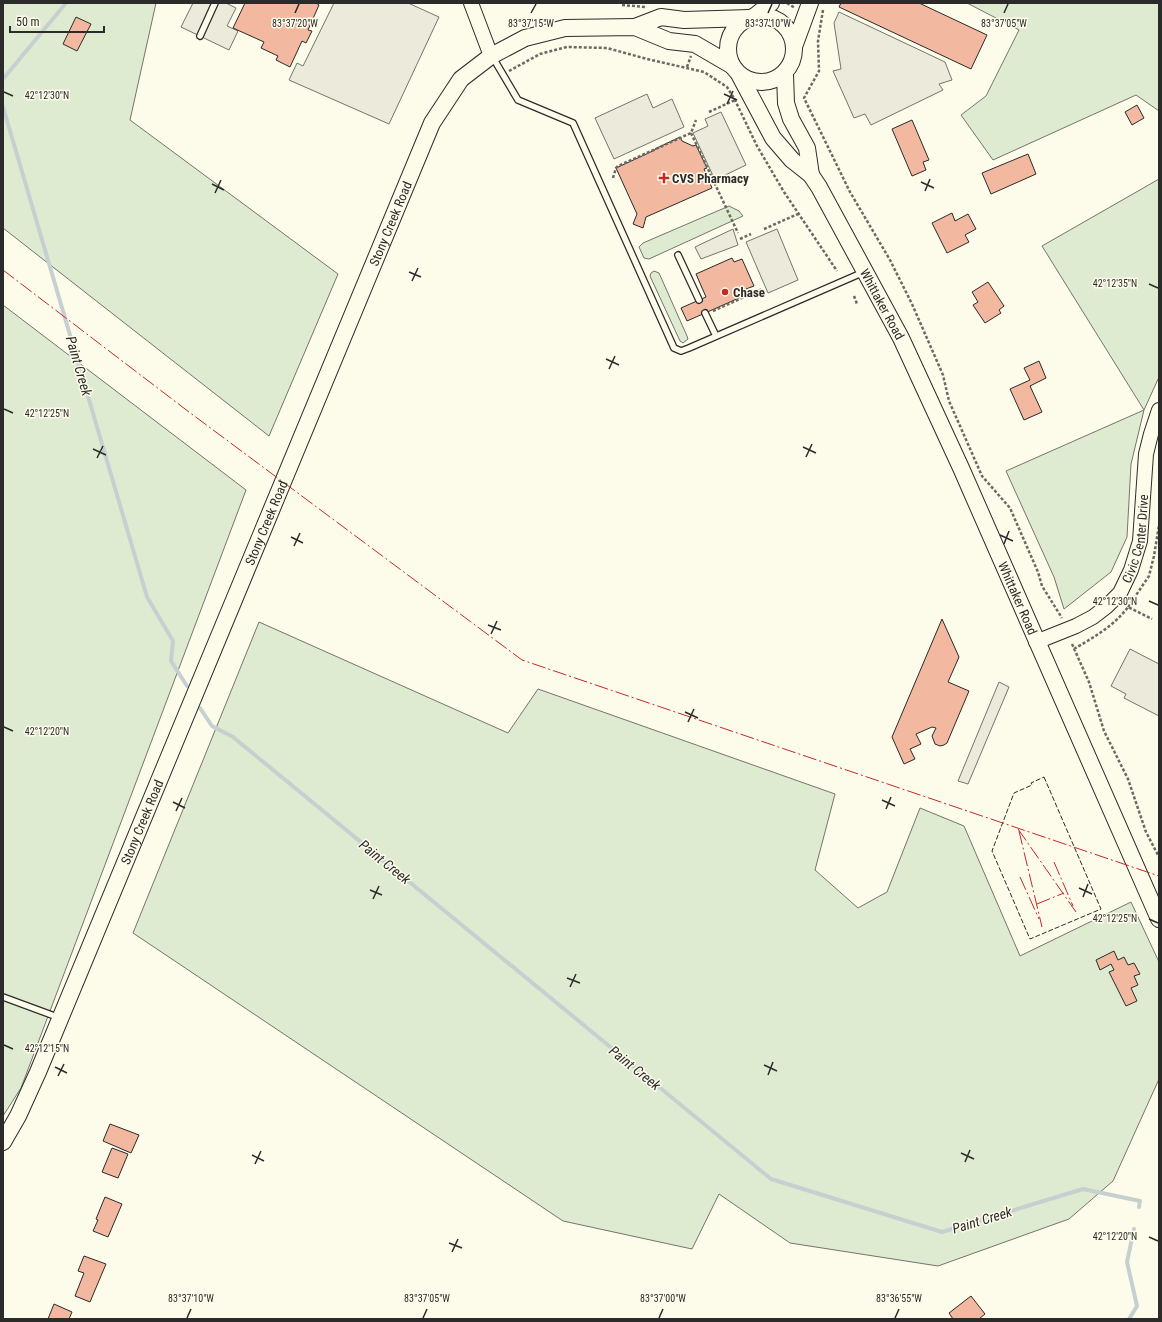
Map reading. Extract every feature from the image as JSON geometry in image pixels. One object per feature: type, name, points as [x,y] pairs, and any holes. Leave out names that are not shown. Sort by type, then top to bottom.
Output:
[{"type":"main road","points":[[772,3],[752,17],[739,23],[730,36],[727,51],[736,70],[756,83],[768,83],[785,74],[794,59],[795,44],[817,6]]},
{"type":"main road","name":"Stony Creek Road","points":[[3,1142],[21,1110],[60,1018],[432,123],[461,79],[491,56],[525,38],[565,28],[635,27],[661,17],[684,20],[752,17]]},
{"type":"main road","points":[[752,17],[774,18],[788,28],[795,44]]},
{"type":"main road","name":"Stony Creek Road","points":[[635,27],[669,41],[695,44],[736,70]]},
{"type":"main road","name":"Whittaker Road","points":[[736,70],[773,138],[792,160],[811,175],[819,187],[901,338],[961,468],[1036,642],[1159,919]]},
{"type":"main road","name":"Whittaker Road","points":[[785,74],[786,103],[791,119],[807,148],[811,175]]},
{"type":"street","points":[[471,3],[491,56]]},
{"type":"street","name":"Civic Center Drive","points":[[1036,642],[1076,626],[1093,617],[1120,593],[1131,570],[1140,542],[1146,454],[1159,410]]},
{"type":"lane","points":[[200,36],[215,3]]},
{"type":"lane","points":[[491,56],[518,100],[573,123],[674,348],[681,351],[865,272]]},
{"type":"lane","points":[[678,255],[699,300]]},
{"type":"lane","points":[[705,313],[716,336]]},
{"type":"lane","points":[[3,998],[60,1018]]},
{"type":"path","points":[[817,6],[819,71],[804,98],[850,192],[890,260],[912,304],[943,375],[949,401],[982,476],[1010,508],[1038,572],[1042,586],[1062,618]]},
{"type":"path","points":[[513,69],[540,54],[567,47],[607,48],[704,72],[727,87],[735,100],[757,146],[784,192],[836,271]]},
{"type":"path","points":[[709,112],[735,100]]},
{"type":"path","points":[[613,178],[618,166],[691,133],[696,120]]},
{"type":"path","points":[[691,133],[738,233]]},
{"type":"path","points":[[764,229],[798,214]]},
{"type":"path","points":[[740,239],[750,234]]},
{"type":"path","points":[[713,312],[762,289]]},
{"type":"path","points":[[854,296],[857,304]]},
{"type":"path","points":[[1074,649],[1111,626],[1121,617],[1128,607],[1149,576],[1159,525]]},
{"type":"path","points":[[1128,607],[1152,619]]},
{"type":"path","points":[[1072,644],[1089,682],[1104,731],[1128,779],[1146,832],[1159,857]]},
{"type":"green space","points":[[3,3],[156,3],[130,120],[338,274],[269,436],[3,228]]},
{"type":"green space","points":[[967,3],[1159,3],[1159,111],[1136,95],[993,160],[961,115],[986,96],[1019,30]]},
{"type":"green space","points":[[1159,179],[1159,377],[1144,410],[1042,246]]},
{"type":"green space","points":[[729,206],[739,211],[743,216],[649,259],[644,258],[639,247],[643,243]]},
{"type":"green space","points":[[654,271],[659,273],[687,336],[688,339],[683,343],[680,341],[650,276]]},
{"type":"green space","points":[[3,305],[246,490],[21,1088],[3,1116]]},
{"type":"green space","points":[[1144,410],[1131,464],[1127,537],[1111,572],[1064,609],[1054,577],[1006,471]]},
{"type":"green space","points":[[259,622],[508,733],[538,689],[835,794],[815,870],[858,908],[887,892],[920,808],[964,826],[1020,956],[1131,902],[1159,962],[1159,1079],[1113,1181],[1069,1219],[938,1266],[790,1243],[719,1194],[692,1249],[563,1221],[133,933]]},
{"type":"shaded area","points":[[193,3],[226,3],[236,8],[227,26],[238,31],[229,50],[181,27]]},
{"type":"shaded area","points":[[334,3],[408,3],[439,17],[389,124],[289,80],[297,63],[303,66]]},
{"type":"shaded area","points":[[839,12],[945,62],[952,80],[939,84],[943,90],[871,125],[865,114],[854,118],[833,71],[841,69],[834,23]]},
{"type":"shaded area","points":[[647,94],[653,108],[672,99],[684,127],[614,159],[595,118]]},
{"type":"shaded area","points":[[721,112],[746,165],[715,180],[693,133],[708,126],[705,119]]},
{"type":"shaded area","points":[[733,229],[738,245],[701,259],[695,247]]},
{"type":"shaded area","points":[[777,229],[798,280],[768,293],[746,242]]},
{"type":"shaded area","points":[[1130,649],[1159,664],[1159,716],[1124,698],[1126,694],[1111,686]]},
{"type":"shaded area","points":[[999,682],[1009,687],[968,784],[958,781]]},
{"type":"building","points":[[245,3],[316,3],[319,5],[308,30],[312,31],[306,43],[302,41],[290,67],[276,60],[278,56],[261,48],[264,42],[233,28]]},
{"type":"building","points":[[841,3],[919,3],[987,35],[971,69],[839,7]]},
{"type":"building","points":[[76,17],[91,24],[77,51],[63,44]]},
{"type":"building","points":[[1137,105],[1144,118],[1132,125],[1125,112]]},
{"type":"building","points":[[912,120],[929,160],[923,162],[926,170],[912,176],[892,129]]},
{"type":"building","name":"CVS Pharmacy","points":[[680,137],[682,141],[693,146],[696,145],[707,168],[704,169],[712,188],[646,217],[643,228],[633,224],[637,214],[616,168]]},
{"type":"building","points":[[1028,154],[1036,174],[991,194],[982,173]]},
{"type":"building","points":[[952,213],[955,221],[968,214],[976,229],[965,235],[969,242],[947,253],[932,223]]},
{"type":"building","name":"Chase","points":[[732,258],[734,262],[742,259],[754,286],[746,289],[748,294],[687,321],[681,308],[706,297],[696,274]]},
{"type":"building","points":[[988,282],[1004,306],[999,310],[1001,313],[985,323],[973,305],[978,302],[972,292]]},
{"type":"building","points":[[1039,361],[1046,378],[1030,386],[1042,412],[1024,420],[1010,389],[1030,380],[1024,368]]},
{"type":"building","points":[[942,619],[959,657],[948,682],[969,691],[947,743],[940,746],[935,744],[932,736],[936,728],[932,727],[916,734],[921,744],[910,749],[915,759],[904,764],[892,737]]},
{"type":"building","points":[[1114,951],[1118,960],[1124,957],[1128,965],[1134,963],[1140,974],[1134,976],[1138,985],[1131,988],[1137,1001],[1126,1006],[1109,972],[1114,970],[1111,964],[1100,970],[1096,960]]},
{"type":"building","points":[[110,1124],[139,1135],[131,1153],[103,1141]]},
{"type":"building","points":[[112,1148],[128,1154],[118,1178],[102,1172]]},
{"type":"building","points":[[105,1197],[122,1204],[108,1237],[93,1231]]},
{"type":"building","points":[[84,1256],[106,1264],[90,1302],[75,1296],[84,1273],[78,1271]]},
{"type":"building","points":[[971,1296],[985,1314],[979,1319],[953,1319],[949,1313]]},
{"type":"building","points":[[54,1304],[72,1312],[69,1319],[48,1319]]},
{"type":"waterway","name":"Paint Creek","points":[[3,79],[66,3]]},
{"type":"waterway","name":"Paint Creek","points":[[3,107],[147,597],[173,641],[171,661],[187,686]]},
{"type":"waterway","name":"Paint Creek","points":[[200,708],[212,726],[233,737],[771,1179],[942,1232],[1083,1189],[1140,1201],[1139,1207]]},
{"type":"waterway","name":"Paint Creek","points":[[1129,1319],[1137,1306],[1127,1262],[1134,1229]]},
{"type":"fence","points":[[1044,777],[1101,909],[1030,939],[992,851],[1014,793],[1032,785],[1031,783],[1044,777]]},
{"type":"power","points":[[3,270],[189,412],[522,660],[1159,876]]},
{"type":"power","points":[[1018,829],[1076,912]]},
{"type":"power","points":[[1019,831],[1042,927]]},
{"type":"power","points":[[1054,862],[1073,906]]},
{"type":"power","points":[[1020,877],[1039,919]]},
{"type":"power","points":[[1037,904],[1064,893]]},
{"type":"place","name":"CVS Pharmacy","points":[[664,178]]},
{"type":"place","name":"Chase","points":[[725,292]]}]
